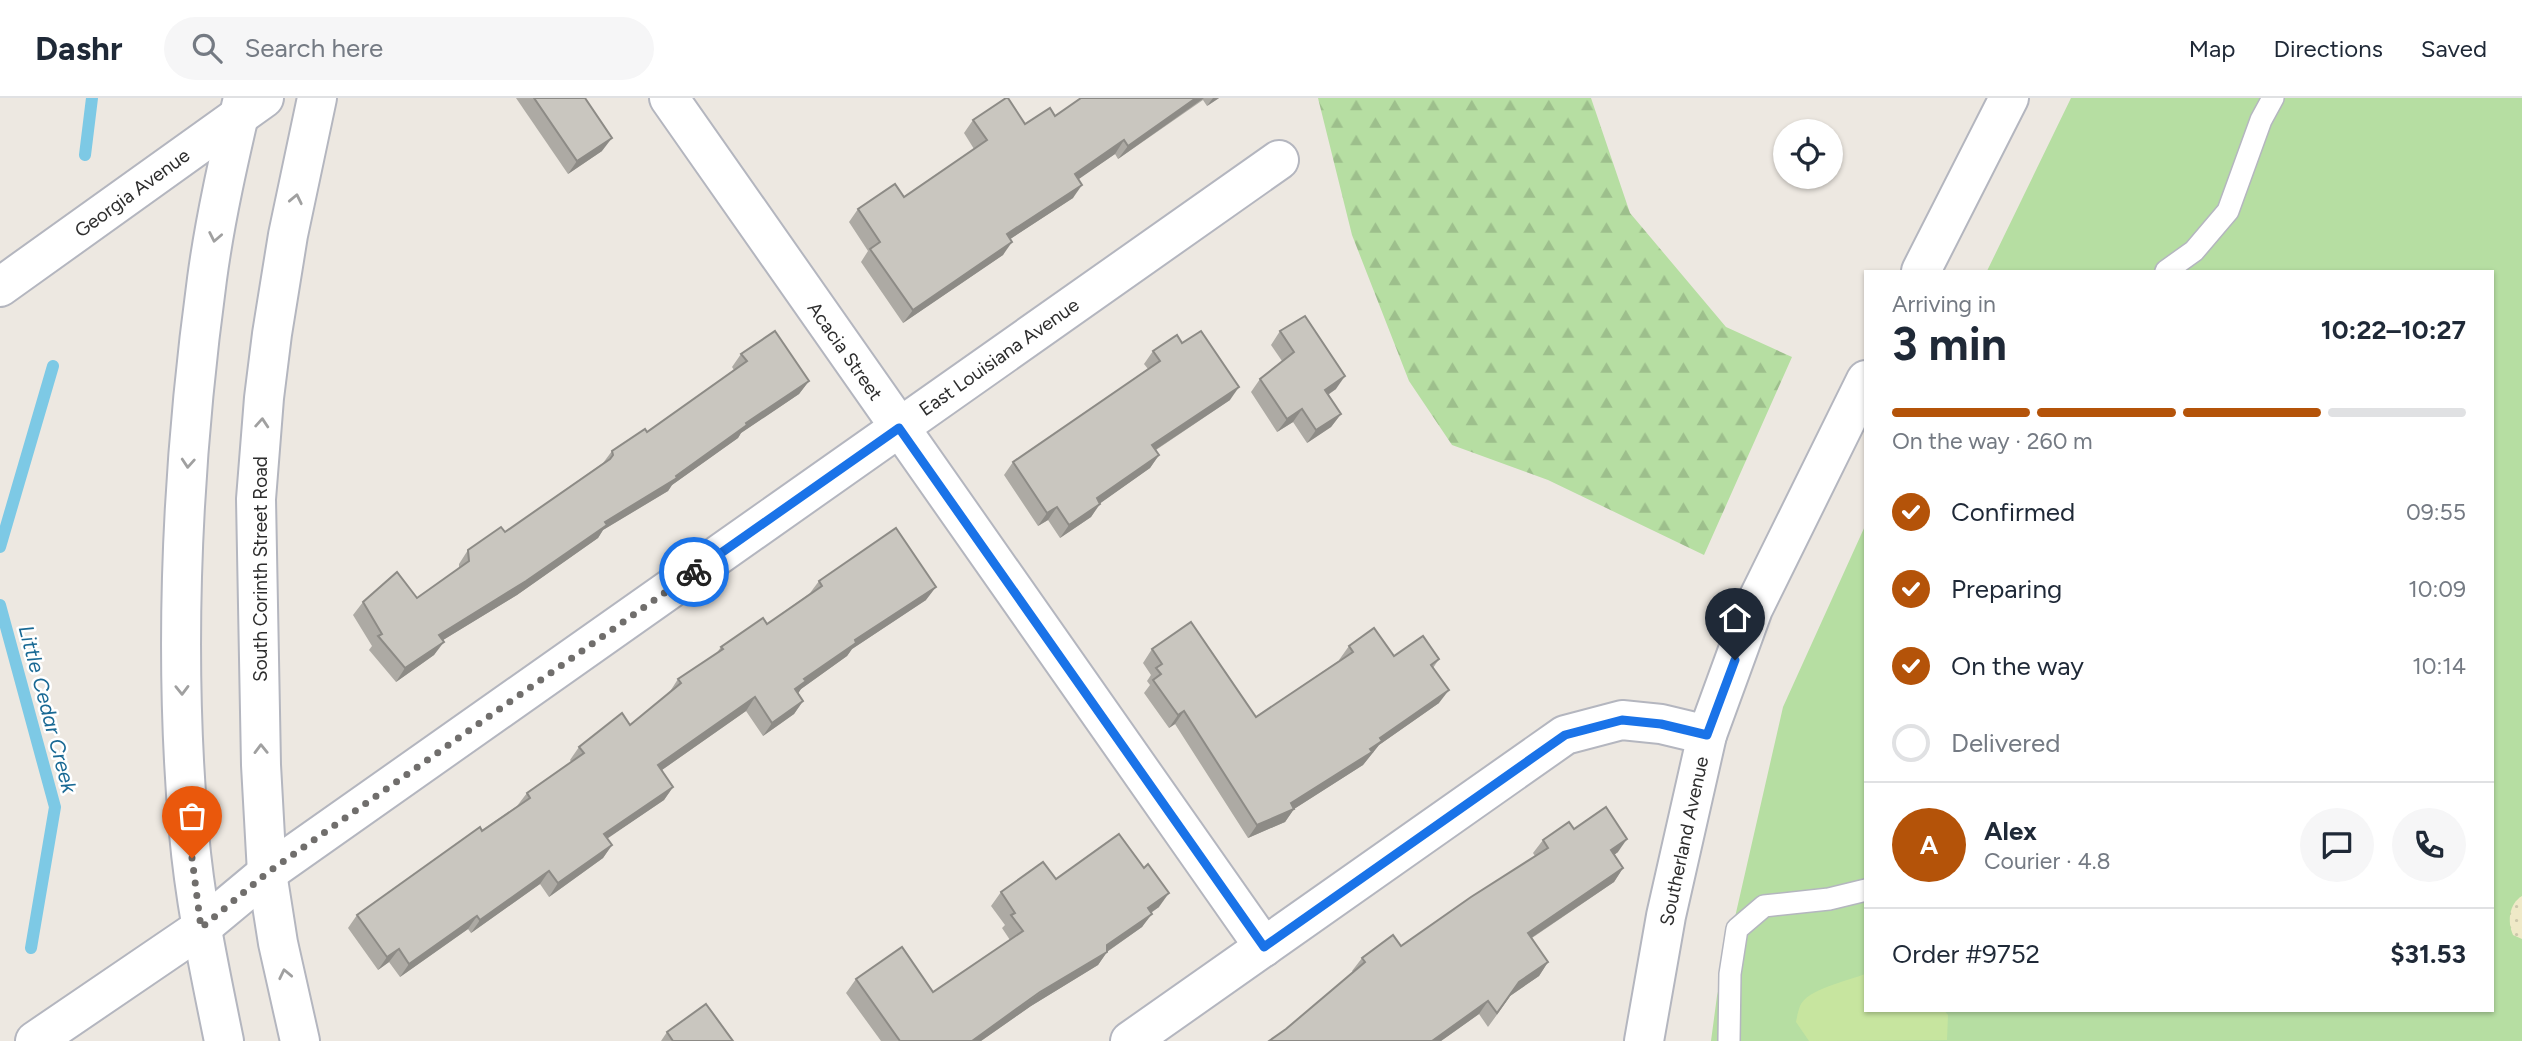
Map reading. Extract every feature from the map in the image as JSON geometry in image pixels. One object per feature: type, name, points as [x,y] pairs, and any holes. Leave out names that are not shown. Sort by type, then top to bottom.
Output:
[{"type":"street","name":"South Corinth Street Road","points":[[300,1041],[278,943],[267,873],[261,765],[256,499],[272,334],[288,236],[317,98]]},
{"type":"street","name":"Acacia Street","points":[[668,98],[1264,947]]},
{"type":"street","points":[[1922,270],[2009,98]]},
{"type":"street","points":[[224,1041],[201,928],[189,834],[182,724],[180,585],[190,438],[207,278],[248,104]]},
{"type":"street","name":"Georgia Avenue","points":[[0,286],[248,104]]},
{"type":"street","name":"East Louisiana Avenue","points":[[35,1041],[201,928],[267,873],[1279,160]]},
{"type":"street","name":"Southerland Avenue","points":[[1644,1041],[1666,916],[1707,735],[1753,609],[1864,384]]},
{"type":"street","points":[[1130,1041],[1565,735],[1622,720],[1661,724],[1707,735]]},
{"type":"lane","points":[[2167,270],[2194,251],[2228,211],[2261,120],[2273,98]]},
{"type":"lane","points":[[1730,1041],[1730,974],[1737,929],[1764,906],[1829,899],[1864,890]]},
{"type":"green space","points":[[1318,98],[1591,98],[1630,213],[1726,327],[1792,357],[1704,555],[1548,480],[1452,445],[1409,381],[1352,235]]},
{"type":"green space","points":[[2071,98],[2522,98],[2522,1041],[1711,1041],[1717,996],[1783,707],[1864,528],[1864,1012],[2494,1012],[2494,270],[1987,270]]},
{"type":"green space","points":[[1864,974],[1864,1012],[1946,1012],[1948,1015],[1947,1040],[1809,1041],[1796,1022],[1800,1006],[1811,995]]},
{"type":"sand","points":[[2522,896],[2522,939],[2513,935],[2510,919],[2514,904]]},
{"type":"building","points":[[534,98],[585,98],[612,138],[577,161]]},
{"type":"building","points":[[1006,98],[1025,124],[1050,108],[1055,116],[1081,98],[1196,98],[1128,146],[1124,140],[1075,174],[1082,185],[1007,234],[1012,242],[913,310],[870,249],[880,242],[858,209],[895,184],[904,197],[987,140],[973,120]]},
{"type":"building","points":[[1305,316],[1345,376],[1325,390],[1341,414],[1316,430],[1302,409],[1287,419],[1260,379],[1294,352],[1280,331]]},
{"type":"building","points":[[775,331],[809,381],[746,423],[747,425],[676,476],[677,478],[605,522],[607,525],[526,581],[439,635],[444,642],[405,668],[378,636],[382,634],[363,602],[397,572],[417,598],[469,561],[468,550],[501,527],[505,532],[610,459],[612,451],[645,429],[647,432],[747,361],[741,354]]},
{"type":"building","points":[[1201,331],[1239,387],[1152,445],[1159,455],[1097,498],[1100,504],[1069,525],[1057,507],[1047,513],[1013,462],[1160,361],[1153,351],[1177,335],[1182,343]]},
{"type":"building","points":[[896,528],[936,587],[855,640],[856,643],[804,679],[806,681],[795,689],[803,701],[772,723],[755,697],[658,765],[673,787],[604,834],[612,845],[558,883],[549,871],[480,920],[477,916],[409,964],[399,949],[387,957],[357,915],[480,827],[482,831],[530,798],[527,793],[584,753],[579,747],[622,713],[630,725],[681,683],[678,679],[723,649],[721,647],[763,618],[767,624],[822,586],[819,581]]},
{"type":"building","points":[[1191,622],[1256,717],[1353,652],[1349,646],[1374,628],[1394,656],[1423,636],[1439,659],[1431,665],[1449,690],[1380,738],[1382,741],[1370,749],[1372,752],[1291,803],[1294,809],[1257,825],[1184,711],[1178,715],[1153,680],[1161,674],[1156,668],[1162,664],[1152,649]]},
{"type":"building","points":[[1606,807],[1627,839],[1611,850],[1623,868],[1528,933],[1548,962],[1519,982],[1497,1013],[1488,1001],[1432,1041],[1269,1041],[1365,962],[1362,958],[1393,935],[1401,946],[1548,848],[1543,840],[1569,822],[1574,829]]},
{"type":"building","points":[[1119,834],[1144,868],[1148,864],[1169,893],[1148,908],[1152,914],[1107,945],[1107,952],[1040,992],[972,1041],[900,1041],[856,979],[902,947],[933,992],[1023,931],[1011,915],[1015,913],[1001,892],[1043,862],[1056,879]]},
{"type":"building","points":[[706,1004],[733,1041],[673,1041],[667,1032]]},
{"type":"waterway","name":"Little Cedar Creek","points":[[85,155],[92,98]]},
{"type":"waterway","name":"Little Cedar Creek","points":[[0,547],[53,366]]},
{"type":"waterway","name":"Little Cedar Creek","points":[[0,605],[55,807],[31,948]]},
{"type":"way so far","points":[[192,858],[201,928],[267,873],[694,572]]},
{"type":"route","points":[[694,572],[899,428],[1264,947],[1565,735],[1622,720],[1661,724],[1707,735],[1735,660]]}]
